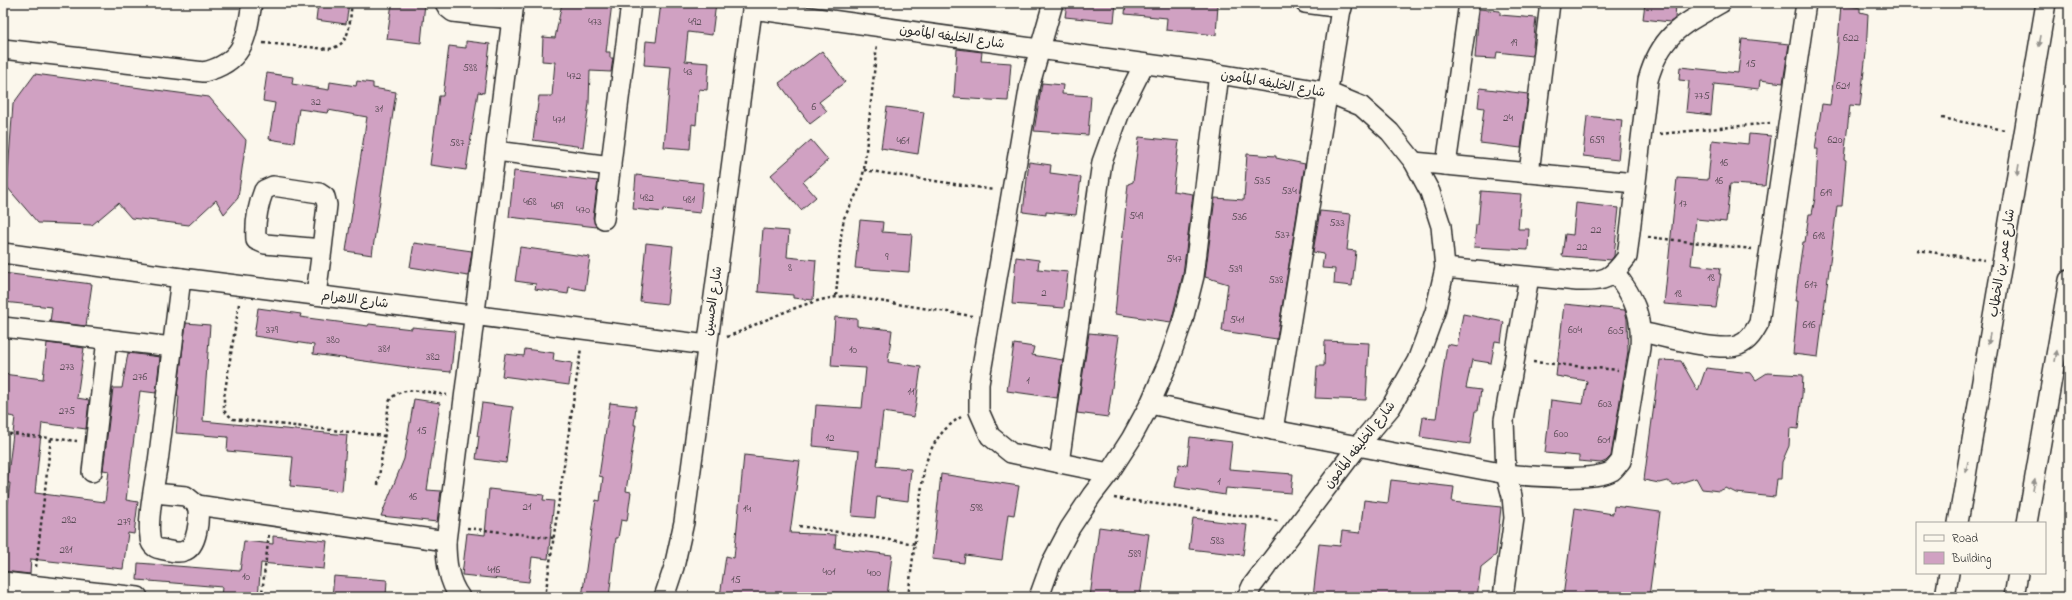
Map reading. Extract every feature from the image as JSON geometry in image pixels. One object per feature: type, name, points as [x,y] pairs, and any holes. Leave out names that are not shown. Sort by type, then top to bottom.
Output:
[{"type":"street","points":[[3,48],[204,72],[217,69],[229,63],[238,53],[245,42],[252,3]]},
{"type":"street","points":[[445,3],[448,8],[454,12],[513,11],[476,315],[447,533],[446,560],[450,578],[460,597]]},
{"type":"street","points":[[604,219],[631,3]]},
{"type":"street","points":[[1054,3],[1039,49],[1025,112],[979,384],[979,411],[990,436],[1010,453],[1109,473]]},
{"type":"street","points":[[1274,430],[1342,5],[1305,3]]},
{"type":"street","points":[[1446,165],[1469,3]]},
{"type":"street","points":[[1529,173],[1550,3]]},
{"type":"street","points":[[1445,268],[1529,277],[1598,282],[1615,273],[1627,256],[1648,80],[1653,63],[1661,47],[1673,33],[1687,22],[1721,3]]},
{"type":"street","points":[[1641,332],[1723,348],[1738,345],[1751,336],[1759,323],[1806,3]]},
{"type":"street","name":"شارع عمر بن الخطاب","points":[[1958,522],[2046,3]]},
{"type":"street","name":"شارع الخليفه المأمون","points":[[753,6],[878,26],[1219,74],[1327,92],[1361,106],[1390,132],[1414,162],[1430,192],[1441,226],[1445,268],[1435,312],[1417,361],[1391,407],[1358,446],[1252,586],[1247,597]]},
{"type":"street","name":"شارع الحسين","points":[[664,597],[674,567],[684,522],[753,6]]},
{"type":"street","points":[[1059,463],[1102,162],[1120,112],[1144,64]]},
{"type":"street","points":[[1039,597],[1051,564],[1070,528],[1092,494],[1109,473],[1150,404],[1178,334],[1194,276],[1219,74]]},
{"type":"street","points":[[496,151],[611,166]]},
{"type":"street","points":[[1414,162],[1635,183]]},
{"type":"street","points":[[316,295],[322,249]]},
{"type":"street","name":"شارع الاهرام","points":[[3,253],[181,278],[707,345]]},
{"type":"street","points":[[1150,404],[1274,430],[1506,474],[1538,477],[1569,477],[1601,474],[1612,470],[1620,461],[1636,372],[1641,332],[1638,311],[1632,297],[1615,273]]},
{"type":"street","points":[[1503,597],[1514,518],[1512,496],[1506,474],[1504,420],[1529,277]]},
{"type":"street","points":[[181,278],[149,536],[151,543],[156,548],[179,552],[186,551],[191,547],[194,540],[199,512],[198,505]]},
{"type":"street","points":[[2027,522],[2069,280]]},
{"type":"street","points":[[3,327],[172,347]]},
{"type":"street","points":[[92,472],[107,339]]},
{"type":"street","points":[[154,493],[186,496],[198,505],[272,516],[447,533]]},
{"type":"street","points":[[1945,597],[1949,574]]},
{"type":"street","points":[[2014,597],[2018,574]]},
{"type":"street","points":[[3,582],[138,597]]},
{"type":"path","points":[[245,42],[329,49],[336,48],[347,38],[352,3]]},
{"type":"path","points":[[836,296],[844,218],[860,187],[864,170],[878,26]]},
{"type":"path","points":[[1942,118],[2024,133]]},
{"type":"path","points":[[1641,135],[1789,121]]},
{"type":"path","points":[[864,170],[1012,193]]},
{"type":"path","points":[[1629,235],[1770,252]]},
{"type":"path","points":[[1917,250],[2002,263]]},
{"type":"path","points":[[242,285],[224,397],[224,411],[233,420],[385,436]]},
{"type":"path","points":[[707,345],[804,306],[836,296],[848,296],[990,319]]},
{"type":"path","points":[[545,597],[584,330]]},
{"type":"path","points":[[1515,360],[1636,372]]},
{"type":"path","points":[[378,485],[389,402],[393,395],[400,391],[465,397]]},
{"type":"path","points":[[908,597],[916,544],[924,468],[929,452],[936,438],[948,425],[962,416],[979,411]]},
{"type":"path","points":[[3,433],[96,443]]},
{"type":"path","points":[[34,585],[51,438]]},
{"type":"path","points":[[1092,494],[1300,524]]},
{"type":"path","points":[[264,597],[262,593],[272,516]]},
{"type":"path","points":[[799,526],[916,544]]},
{"type":"path","points":[[447,533],[554,538]]},
{"type":"building","points":[[318,3],[349,3],[346,24],[316,20]]},
{"type":"building","points":[[392,3],[425,3],[421,43],[387,39]]},
{"type":"building","points":[[562,3],[612,3],[606,52],[610,52],[610,58],[613,58],[611,72],[590,71],[589,103],[583,147],[533,140],[539,96],[552,96],[555,62],[542,61],[543,37],[555,38]]},
{"type":"building","points":[[661,3],[716,3],[712,35],[688,32],[685,61],[709,63],[707,90],[699,89],[696,125],[692,124],[690,149],[664,147],[671,67],[644,65],[646,41],[656,42]]},
{"type":"building","points":[[1067,3],[1116,3],[1114,22],[1065,17]]},
{"type":"building","points":[[1126,3],[1218,5],[1216,35],[1166,30],[1167,18],[1125,14]]},
{"type":"building","points":[[1645,3],[1676,3],[1675,19],[1670,22],[1643,19]]},
{"type":"building","points":[[1841,4],[1860,8],[1860,12],[1868,14],[1866,53],[1860,106],[1850,105],[1844,159],[1846,160],[1842,206],[1837,206],[1818,357],[1793,354],[1798,301],[1795,301],[1803,242],[1805,242],[1809,214],[1812,214],[1815,198],[1818,149],[1815,149],[1822,104],[1830,105],[1837,54]]},
{"type":"building","points":[[1479,9],[1500,11],[1500,15],[1536,18],[1532,56],[1497,52],[1496,59],[1475,58]]},
{"type":"building","points":[[1742,39],[1789,44],[1783,83],[1760,80],[1759,89],[1714,84],[1711,115],[1686,112],[1689,81],[1679,80],[1680,67],[1738,73]]},
{"type":"building","points":[[466,41],[490,44],[484,93],[478,92],[466,170],[430,165],[439,96],[443,96],[449,46],[466,48]]},
{"type":"building","points":[[957,49],[982,52],[981,61],[1011,63],[1008,101],[954,98]]},
{"type":"building","points":[[822,51],[845,82],[819,102],[827,111],[810,124],[779,83]]},
{"type":"building","points":[[267,73],[293,77],[292,84],[329,90],[330,82],[356,86],[357,81],[373,83],[373,88],[396,92],[372,255],[346,251],[367,117],[328,110],[327,113],[299,109],[294,143],[269,139],[275,103],[263,101]]},
{"type":"building","points":[[35,74],[209,97],[246,140],[238,198],[224,214],[216,200],[189,225],[131,218],[118,203],[92,225],[38,223],[7,187],[13,104]]},
{"type":"building","points":[[1042,83],[1063,85],[1062,94],[1091,96],[1088,135],[1034,131]]},
{"type":"building","points":[[1480,88],[1528,94],[1521,148],[1480,143],[1484,108],[1478,107]]},
{"type":"building","points":[[887,107],[924,112],[918,154],[881,148]]},
{"type":"building","points":[[1587,116],[1622,120],[1618,160],[1583,156]]},
{"type":"building","points":[[1749,134],[1771,136],[1765,186],[1730,184],[1726,222],[1696,219],[1691,265],[1720,268],[1719,274],[1721,274],[1716,308],[1664,304],[1677,178],[1708,180],[1712,140],[1748,144]]},
{"type":"building","points":[[1139,137],[1179,141],[1173,191],[1193,194],[1183,274],[1171,322],[1115,314],[1128,184],[1133,182]]},
{"type":"building","points":[[811,140],[828,160],[803,182],[816,197],[801,210],[771,175]]},
{"type":"building","points":[[1247,154],[1276,156],[1276,158],[1305,164],[1277,339],[1222,331],[1228,284],[1205,277],[1215,198],[1244,200]]},
{"type":"building","points":[[1029,162],[1051,165],[1050,173],[1081,177],[1076,215],[1046,212],[1046,215],[1023,212]]},
{"type":"building","points":[[514,171],[598,181],[593,218],[597,227],[509,217]]},
{"type":"building","points":[[636,175],[703,183],[700,213],[663,209],[663,212],[633,209]]},
{"type":"building","points":[[1481,191],[1521,194],[1518,229],[1529,229],[1528,250],[1474,247],[1476,225],[1478,225]]},
{"type":"building","points":[[1576,203],[1619,208],[1614,256],[1611,260],[1562,256],[1565,234],[1573,235]]},
{"type":"building","points":[[1320,211],[1351,214],[1347,250],[1356,251],[1352,286],[1334,284],[1335,269],[1322,268],[1324,254],[1313,252]]},
{"type":"building","points":[[860,220],[883,222],[882,232],[912,234],[909,272],[855,268]]},
{"type":"building","points":[[763,229],[789,231],[787,257],[816,260],[813,300],[793,298],[793,295],[758,292]]},
{"type":"building","points":[[414,243],[472,251],[468,276],[410,267]]},
{"type":"building","points":[[646,243],[673,246],[667,304],[640,301]]},
{"type":"building","points":[[520,247],[590,257],[585,290],[569,287],[568,294],[535,289],[536,284],[515,281]]},
{"type":"building","points":[[1016,257],[1039,260],[1038,269],[1068,272],[1064,308],[1012,304]]},
{"type":"building","points":[[3,273],[92,284],[86,326],[50,322],[52,307],[3,302]]},
{"type":"building","points":[[1564,304],[1625,310],[1627,319],[1628,351],[1611,456],[1606,461],[1601,463],[1579,461],[1579,456],[1545,453],[1551,400],[1583,404],[1587,381],[1556,376]]},
{"type":"building","points":[[258,308],[301,314],[300,317],[368,326],[369,324],[412,329],[412,327],[455,331],[451,372],[408,368],[313,354],[314,345],[254,336]]},
{"type":"building","points":[[1463,314],[1504,322],[1501,342],[1495,341],[1491,363],[1472,360],[1466,388],[1481,390],[1478,411],[1475,411],[1470,444],[1420,437],[1423,417],[1436,418],[1447,344],[1457,346]]},
{"type":"building","points":[[835,317],[857,319],[857,326],[892,330],[888,362],[921,367],[914,417],[883,412],[877,466],[911,469],[908,501],[877,497],[875,518],[852,516],[859,451],[813,446],[816,405],[862,408],[866,368],[831,366]]},
{"type":"building","points":[[186,323],[210,325],[203,421],[347,435],[342,491],[290,486],[293,457],[227,451],[228,437],[176,433],[179,396],[177,396]]},
{"type":"building","points":[[1089,333],[1119,336],[1108,417],[1077,413]]},
{"type":"building","points":[[1325,341],[1369,343],[1366,400],[1315,398],[1317,366],[1324,366]]},
{"type":"building","points":[[47,343],[84,348],[77,398],[89,400],[86,429],[42,423],[35,493],[105,502],[109,471],[103,470],[113,388],[122,388],[128,353],[160,357],[156,393],[140,391],[126,500],[138,502],[134,534],[128,533],[123,569],[31,559],[30,574],[3,571],[3,543],[10,483],[7,483],[15,417],[3,415],[3,374],[43,379]]},
{"type":"building","points":[[1014,344],[1034,347],[1032,355],[1063,360],[1057,398],[1007,391]]},
{"type":"building","points":[[525,349],[554,353],[553,360],[572,363],[569,385],[502,376],[505,354],[524,356]]},
{"type":"building","points":[[1660,360],[1681,361],[1698,391],[1706,368],[1751,373],[1756,380],[1767,373],[1803,375],[1798,429],[1790,428],[1789,446],[1782,462],[1781,479],[1777,479],[1775,497],[1736,493],[1726,488],[1719,491],[1702,489],[1696,478],[1674,485],[1667,481],[1659,483],[1644,480]]},
{"type":"building","points":[[414,399],[440,403],[427,490],[441,491],[437,522],[381,516],[404,459]]},
{"type":"building","points":[[482,403],[513,407],[506,463],[476,459],[479,436],[477,436]]},
{"type":"building","points":[[610,403],[636,406],[634,425],[636,425],[626,491],[631,492],[627,521],[621,520],[618,538],[616,538],[609,597],[582,597],[596,500],[600,501],[603,477],[599,476]]},
{"type":"building","points":[[1190,437],[1232,442],[1229,469],[1293,474],[1291,493],[1226,488],[1225,495],[1175,487],[1179,464],[1187,465]]},
{"type":"building","points":[[744,455],[800,461],[790,533],[836,535],[835,548],[892,555],[887,597],[850,597],[850,594],[819,592],[819,597],[720,596],[726,556],[734,558]]},
{"type":"building","points":[[941,474],[1019,486],[1014,515],[1008,514],[1002,560],[965,555],[964,563],[932,559]]},
{"type":"building","points":[[1391,480],[1454,487],[1452,502],[1501,507],[1496,555],[1481,567],[1477,597],[1313,597],[1319,544],[1340,546],[1342,531],[1360,533],[1364,500],[1388,503]]},
{"type":"building","points":[[489,489],[544,495],[543,500],[554,501],[548,559],[532,557],[529,582],[462,575],[467,533],[485,535]]},
{"type":"building","points":[[1614,506],[1660,512],[1649,597],[1563,597],[1575,508],[1613,514]]},
{"type":"building","points":[[1193,518],[1247,525],[1243,555],[1189,549]]},
{"type":"building","points":[[1099,527],[1149,534],[1140,597],[1090,597]]},
{"type":"building","points":[[273,536],[327,541],[324,569],[261,563],[258,597],[221,597],[222,587],[137,580],[138,563],[240,571],[244,541],[273,544]]},
{"type":"building","points":[[334,576],[387,580],[386,597],[332,597]]}]
